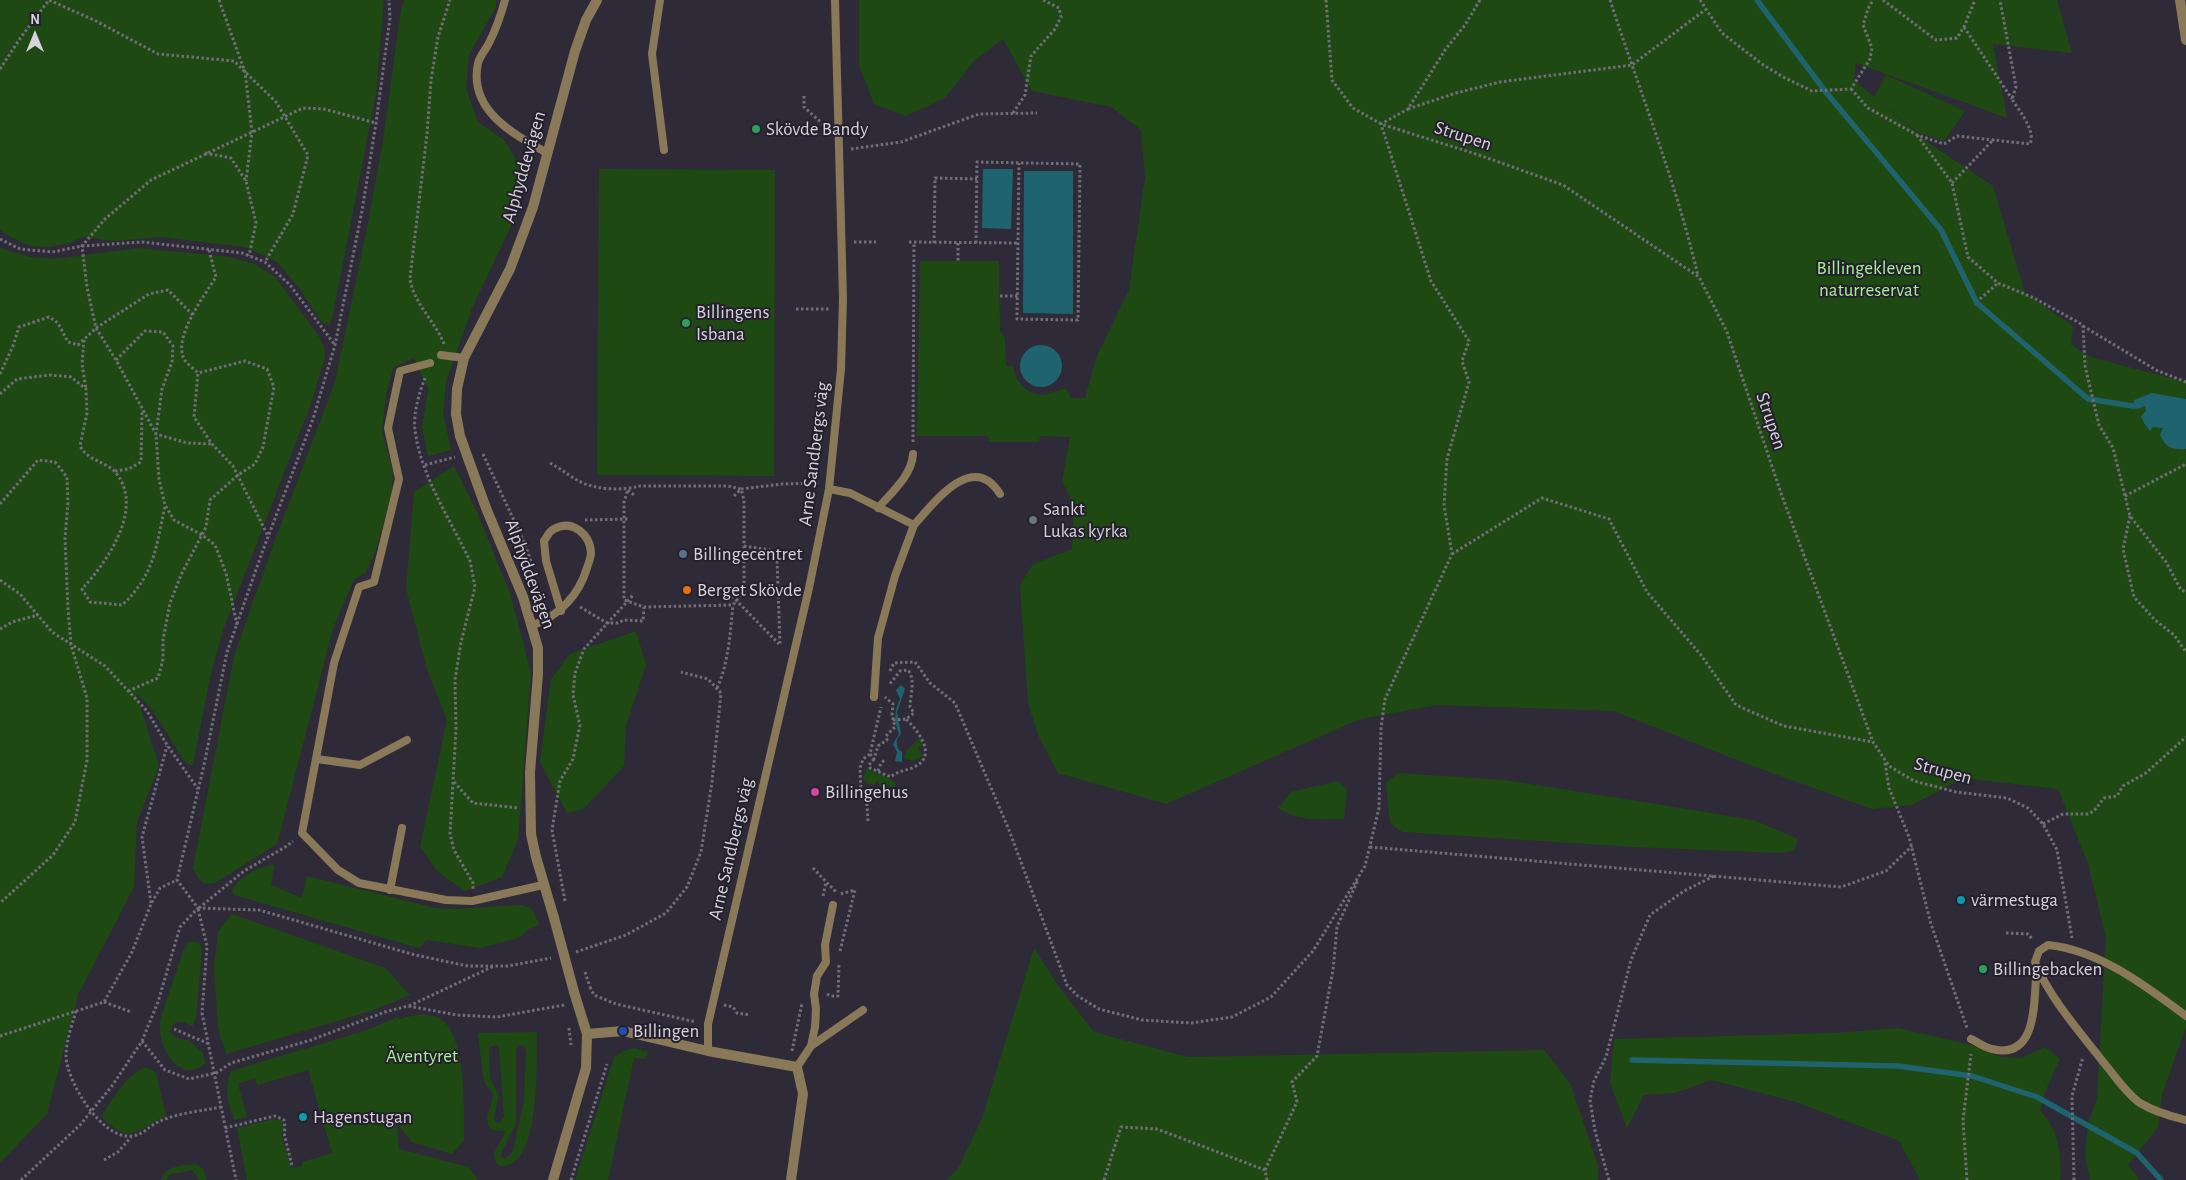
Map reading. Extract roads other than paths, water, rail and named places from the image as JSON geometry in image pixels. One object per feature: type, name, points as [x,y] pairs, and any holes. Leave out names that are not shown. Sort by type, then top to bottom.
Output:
[{"type":"street","name":"Alphyddevägen","points":[[553,1180],[586,1068],[587,1034],[543,885],[532,834],[530,772],[538,674],[538,648],[533,625],[483,501],[460,436],[456,414],[457,390],[464,358],[510,269],[534,207],[575,51],[586,20],[597,0]]},
{"type":"street","points":[[2180,0],[2186,40]]},
{"type":"street","points":[[587,1034],[623,1031],[708,1051],[797,1067],[803,1094],[791,1180]]},
{"type":"lane","points":[[505,0],[500,17],[478,62],[477,80],[481,98],[491,114],[505,128],[547,152]]},
{"type":"lane","points":[[660,0],[652,54],[664,150]]},
{"type":"lane","name":"Arne Sandbergs väg","points":[[708,1051],[708,1024],[809,588],[829,490],[841,369],[843,298],[835,0]]},
{"type":"lane","points":[[441,355],[464,358]]},
{"type":"lane","points":[[430,363],[400,371],[395,388],[388,428],[399,479],[374,582],[358,587],[334,663],[302,833],[338,870],[359,883],[390,890],[446,900],[472,900],[543,885]]},
{"type":"lane","points":[[878,508],[904,477],[912,464],[913,454]]},
{"type":"lane","points":[[874,696],[878,638],[895,576],[914,525],[951,486],[961,480],[970,477],[982,478],[995,485],[1000,494]]},
{"type":"lane","points":[[829,490],[850,493],[914,525]]},
{"type":"lane","points":[[533,625],[561,611],[582,584],[591,554],[585,534],[576,528],[564,525],[552,529],[544,540],[546,561],[561,611]]},
{"type":"lane","points":[[317,758],[360,765],[407,740]]},
{"type":"lane","points":[[390,890],[402,828]]},
{"type":"lane","points":[[811,1046],[815,1027],[815,988],[817,976],[826,962],[824,945],[833,906]]},
{"type":"lane","points":[[2186,1016],[2147,987],[2110,966],[2072,949],[2048,945],[2040,951],[2035,962],[2040,975],[2088,1042],[2118,1080],[2138,1101],[2160,1114],[2186,1120]]},
{"type":"lane","points":[[1971,1039],[1990,1049],[2001,1051],[2015,1048],[2025,1041],[2032,1020],[2036,977],[2040,975]]},
{"type":"lane","points":[[797,1067],[811,1046],[863,1010]]},
{"type":"water","points":[[983,169],[1013,169],[1011,229],[982,228]]},
{"type":"water","points":[[1024,171],[1073,171],[1073,314],[1023,313]]},
{"type":"water","points":[[1045,345],[1053,348],[1059,354],[1062,366],[1059,378],[1053,384],[1037,387],[1029,384],[1023,378],[1020,362],[1023,354],[1029,348]]},
{"type":"water","points":[[2152,393],[2186,399],[2186,449],[2177,449],[2167,445],[2160,435],[2163,428],[2153,427],[2150,431],[2144,423],[2141,416],[2146,411],[2145,406],[2137,409],[2133,406],[2134,400]]},
{"type":"water","points":[[901,685],[905,689],[897,712],[901,734],[897,745],[902,752],[902,762],[895,761],[897,752],[893,744],[899,734],[895,716],[900,699],[896,690]]},
{"type":"waterway","points":[[1757,0],[1825,91],[1941,230],[1977,303],[2088,399],[2133,406],[2140,405]]},
{"type":"waterway","points":[[1632,1060],[1898,1066],[1972,1076],[2037,1097],[2137,1153],[2161,1180]]},
{"type":"place","name":"Skövde Bandy","points":[[756,129]]},
{"type":"place","name":"Billingens Isbana","points":[[686,323]]},
{"type":"place","name":"Sankt Lukas kyrka","points":[[1033,520]]},
{"type":"place","name":"Billingecentret","points":[[683,554]]},
{"type":"place","name":"Berget Skövde","points":[[687,590]]},
{"type":"place","name":"Billingehus","points":[[815,792]]},
{"type":"place","name":"värmestuga","points":[[1961,900]]},
{"type":"place","name":"Billingebacken","points":[[1983,969]]},
{"type":"place","name":"Billingen","points":[[623,1031]]},
{"type":"place","name":"Hagenstugan","points":[[303,1117]]},
{"type":"park label","name":"Billingekleven naturreservat","points":[[1869,279]]},
{"type":"park label","name":"Äventyret","points":[[422,1056]]}]
